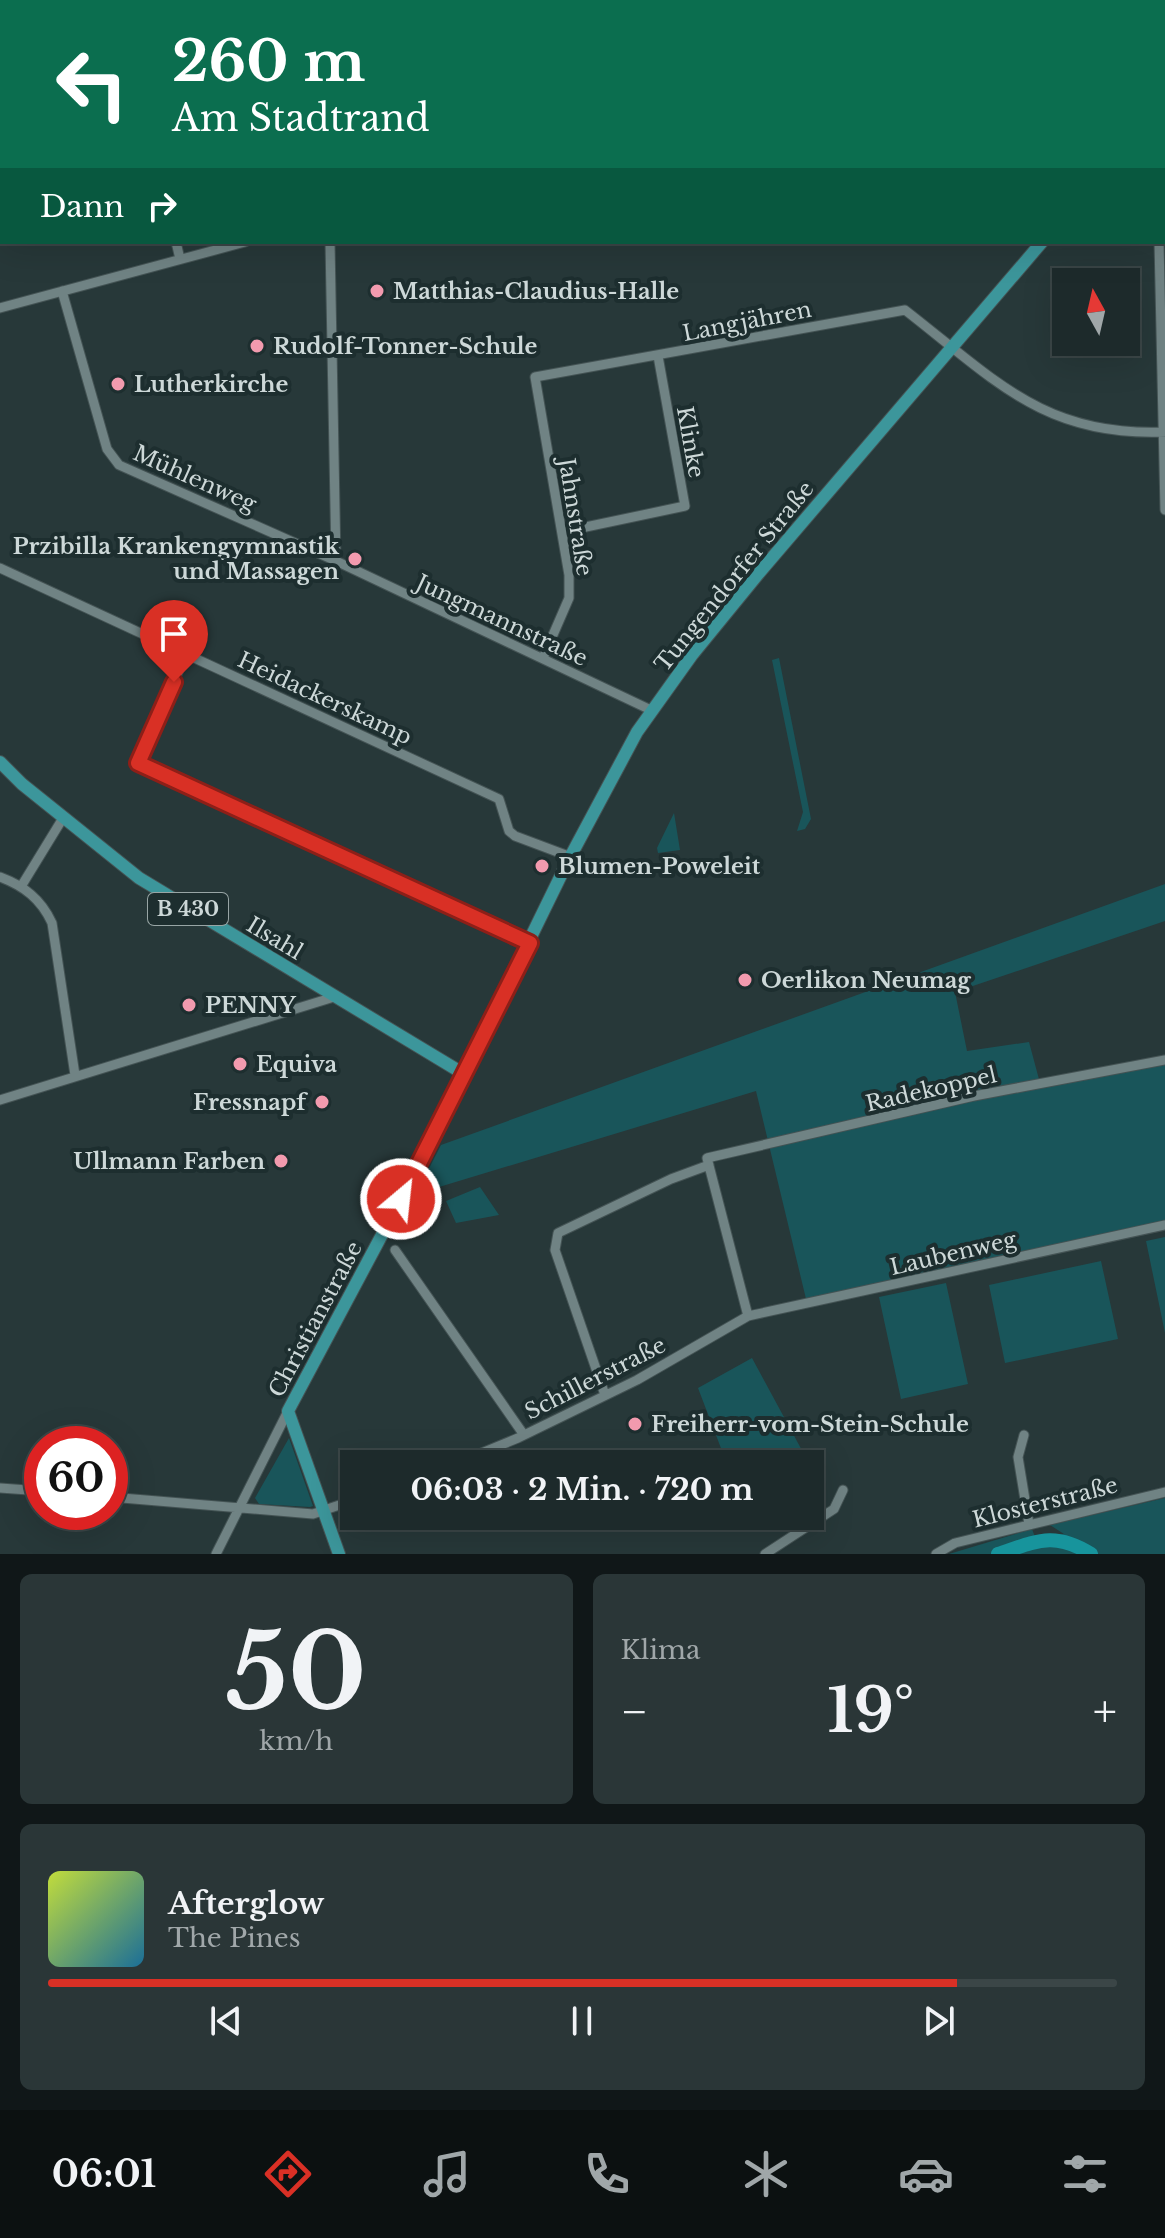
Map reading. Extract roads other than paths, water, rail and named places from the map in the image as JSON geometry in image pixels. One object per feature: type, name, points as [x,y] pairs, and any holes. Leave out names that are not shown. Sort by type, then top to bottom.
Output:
[{"type":"main road","name":"Tungendorfer Straße","points":[[515,975],[571,857],[637,732],[692,655],[749,584],[1040,244]]},
{"type":"main road","name":"Ilsahl","points":[[0,762],[63,818],[139,878],[464,1074]]},
{"type":"main road","name":"Christianstraße","points":[[288,1411],[515,975]]},
{"type":"main road","points":[[288,1411],[339,1554]]},
{"type":"street","points":[[176,244],[180,259]]},
{"type":"street","points":[[0,308],[237,244]]},
{"type":"street","points":[[330,244],[336,561]]},
{"type":"street","points":[[1163,257],[1165,510]]},
{"type":"street","name":"Mühlenweg","points":[[62,291],[107,449],[119,465],[336,561]]},
{"type":"street","name":"Langjähren","points":[[535,377],[905,310],[1018,398],[1049,414],[1118,432],[1164,432]]},
{"type":"street","name":"Klinke","points":[[562,532],[685,506],[658,356]]},
{"type":"street","name":"Jahnstraße","points":[[535,377],[569,575],[569,598],[543,658]]},
{"type":"street","name":"Jungmannstraße","points":[[336,561],[653,711]]},
{"type":"street","name":"Heidackerskamp","points":[[0,568],[499,799],[509,831],[571,857]]},
{"type":"street","points":[[186,654],[138,763],[530,943]]},
{"type":"street","points":[[22,885],[63,818]]},
{"type":"street","points":[[0,877],[22,885],[46,910],[52,923],[75,1075]]},
{"type":"street","points":[[0,1100],[334,997]]},
{"type":"street","name":"Radekoppel","points":[[605,1395],[555,1250],[558,1233],[708,1162],[974,1096],[1165,1060]]},
{"type":"street","points":[[708,1162],[748,1316]]},
{"type":"street","name":"Laubenweg","points":[[748,1316],[1165,1225]]},
{"type":"street","points":[[395,1250],[524,1435]]},
{"type":"street","name":"Schillerstraße","points":[[488,1450],[605,1395],[748,1316]]},
{"type":"street","name":"Christianstraße","points":[[216,1554],[288,1411]]},
{"type":"street","points":[[1024,1435],[1018,1457],[1029,1524]]},
{"type":"street","points":[[0,1488],[24,1490]]},
{"type":"street","points":[[765,1554],[834,1509],[843,1490]]},
{"type":"street","name":"Klosterstraße","points":[[936,1554],[955,1543],[1165,1492]]},
{"type":"street","points":[[128,1498],[325,1512],[340,1506]]},
{"type":"waterway","points":[[998,1554],[1045,1540],[1066,1542],[1091,1554]]},
{"type":"place","name":"Matthias-Claudius-Halle","points":[[377,291]]},
{"type":"place","name":"Rudolf-Tonner-Schule","points":[[257,346]]},
{"type":"place","name":"Lutherkirche","points":[[118,384]]},
{"type":"place","name":"Przibilla Krankengymnastik und Massagen","points":[[355,559]]},
{"type":"place","name":"Blumen-Poweleit","points":[[542,866]]},
{"type":"place","name":"Oerlikon Neumag","points":[[745,980]]},
{"type":"place","name":"PENNY","points":[[189,1005]]},
{"type":"place","name":"Equiva","points":[[240,1064]]},
{"type":"place","name":"Fressnapf","points":[[322,1102]]},
{"type":"place","name":"Ullmann Farben","points":[[281,1161]]},
{"type":"place","name":"Freiherr-vom-Stein-Schule","points":[[635,1424]]}]
